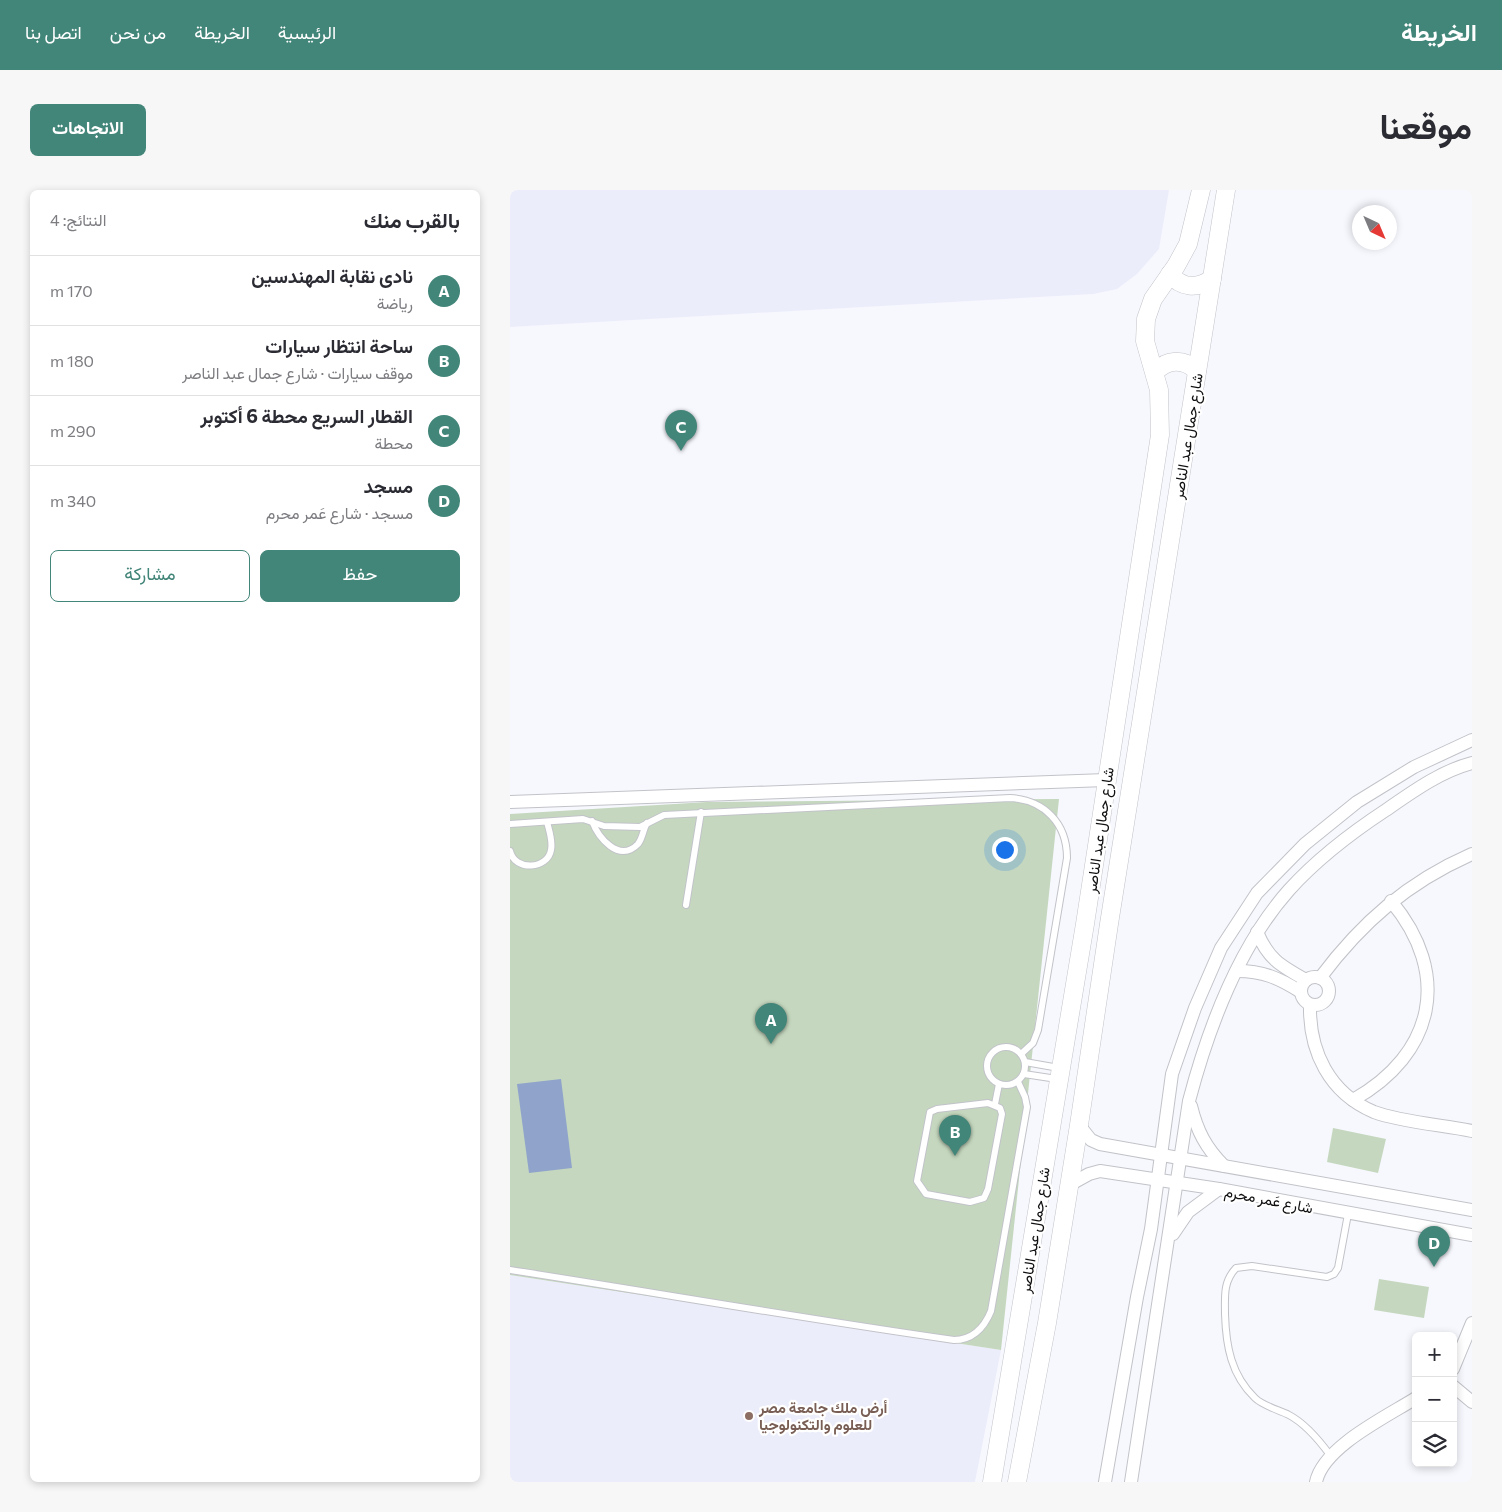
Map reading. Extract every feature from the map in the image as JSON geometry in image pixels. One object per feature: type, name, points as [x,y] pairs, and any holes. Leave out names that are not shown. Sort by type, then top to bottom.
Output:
[{"type":"main road","name":"شارع جمال عبد الناصر","points":[[992,1482],[1085,924],[1160,435],[1161,405],[1155,372],[1146,341],[1146,319],[1153,299],[1190,239],[1201,190]]},
{"type":"main road","name":"شارع جمال عبد الناصر","points":[[1017,1482],[1047,1322],[1079,1125],[1109,924],[1226,190]]},
{"type":"main road","points":[[1170,274],[1178,282],[1190,286],[1212,279]]},
{"type":"main road","points":[[1155,372],[1164,364],[1176,361],[1187,363],[1197,371]]},
{"type":"main road","points":[[1085,924],[1095,919],[1109,924]]},
{"type":"street","points":[[1105,1482],[1136,1297],[1151,1229],[1172,1074],[1194,1008],[1221,948],[1258,893],[1305,844],[1357,802],[1414,767],[1472,740]]},
{"type":"street","points":[[1131,1482],[1170,1240],[1189,1101],[1201,1057],[1237,971],[1257,932],[1289,890],[1328,852],[1417,789],[1472,763]]},
{"type":"street","points":[[510,802],[1106,780]]},
{"type":"street","points":[[1320,978],[1364,925],[1391,901],[1450,864],[1472,854]]},
{"type":"street","points":[[1352,1100],[1376,1087],[1396,1069],[1412,1048],[1422,1023],[1426,1006],[1426,971],[1420,945],[1408,921],[1391,901]]},
{"type":"street","points":[[1257,932],[1264,948],[1273,960],[1303,986]]},
{"type":"street","points":[[1237,971],[1268,974],[1303,986]]},
{"type":"street","points":[[1310,978],[1320,978],[1328,986],[1328,996],[1321,1004],[1310,1004],[1302,997],[1303,986],[1310,978]]},
{"type":"street","points":[[1310,1004],[1309,1026],[1314,1047],[1322,1067],[1334,1084],[1352,1100],[1375,1112],[1472,1131]]},
{"type":"street","points":[[1189,1101],[1200,1137],[1211,1153],[1224,1166]]},
{"type":"street","name":"شارع عَمر محرم","points":[[1079,1125],[1090,1140],[1100,1144],[1472,1210]]},
{"type":"street","name":"شارع عَمر محرم","points":[[1069,1185],[1089,1174],[1100,1172],[1219,1189],[1348,1214],[1472,1234]]},
{"type":"street","points":[[1170,1240],[1188,1212],[1219,1189]]},
{"type":"street","points":[[1457,1359],[1472,1323]]},
{"type":"street","points":[[1457,1389],[1472,1402]]},
{"type":"street","points":[[1316,1482],[1318,1473],[1330,1455],[1412,1401]]},
{"type":"lane","points":[[510,824],[592,820],[604,826],[640,827],[648,821],[664,815],[701,812],[1010,798],[1030,801],[1048,811],[1063,832],[1066,858],[1038,1030],[1032,1043],[1021,1054]]},
{"type":"lane","points":[[686,905],[701,812]]},
{"type":"lane","points":[[592,820],[602,839],[608,846],[617,850],[627,850],[636,846],[648,821]]},
{"type":"lane","points":[[510,851],[514,860],[521,865],[542,863],[546,860],[552,846],[547,822]]},
{"type":"lane","points":[[1011,1047],[1021,1054],[1025,1062],[1024,1074],[1018,1082],[1005,1086],[989,1076],[987,1070],[987,1064],[993,1052],[998,1048],[1011,1047]]},
{"type":"lane","points":[[1025,1062],[1059,1074]]},
{"type":"lane","points":[[1024,1074],[1059,1074]]},
{"type":"lane","points":[[510,1270],[861,1327],[954,1340],[970,1337],[980,1330],[991,1311],[1027,1107],[1025,1097],[1018,1082]]},
{"type":"lane","points":[[995,1104],[936,1108],[930,1112],[917,1181],[922,1191],[970,1202],[984,1198],[988,1189],[1002,1114],[995,1104],[999,1084]]},
{"type":"lane","points":[[1330,1455],[1306,1427],[1291,1416],[1256,1399],[1240,1380],[1231,1361],[1226,1341],[1225,1285],[1229,1276],[1236,1268],[1252,1266],[1327,1277],[1334,1274],[1338,1268],[1348,1214]]},
{"type":"shaded area","points":[[510,190],[1169,190],[1159,249],[1137,274],[1117,289],[1093,294],[510,327]]},
{"type":"shaded area","name":"أرض ملك جامعة مصر للعلوم والتكنولوجيا","points":[[510,1275],[1001,1350],[975,1482],[510,1482]]},
{"type":"green space","points":[[1059,799],[1001,1350],[510,1275],[510,814],[707,802]]},
{"type":"green space","points":[[1333,1128],[1386,1139],[1378,1173],[1327,1162]]},
{"type":"green space","points":[[1379,1279],[1429,1287],[1424,1318],[1374,1310]]},
{"type":"water","points":[[561,1079],[572,1168],[529,1173],[517,1084]]},
{"type":"place","name":"القطار السريع محطة 6 أكتوبر","points":[[681,451]]},
{"type":"place","name":"نادى نقابة المهندسين","points":[[771,1044]]},
{"type":"place","name":"ساحة انتظار سيارات","points":[[955,1156]]},
{"type":"place","name":"مسجد","points":[[1434,1267]]},
{"type":"place","name":"أرض ملك جامعة مصر للعلوم والتكنولوجيا","points":[[749,1416]]}]
